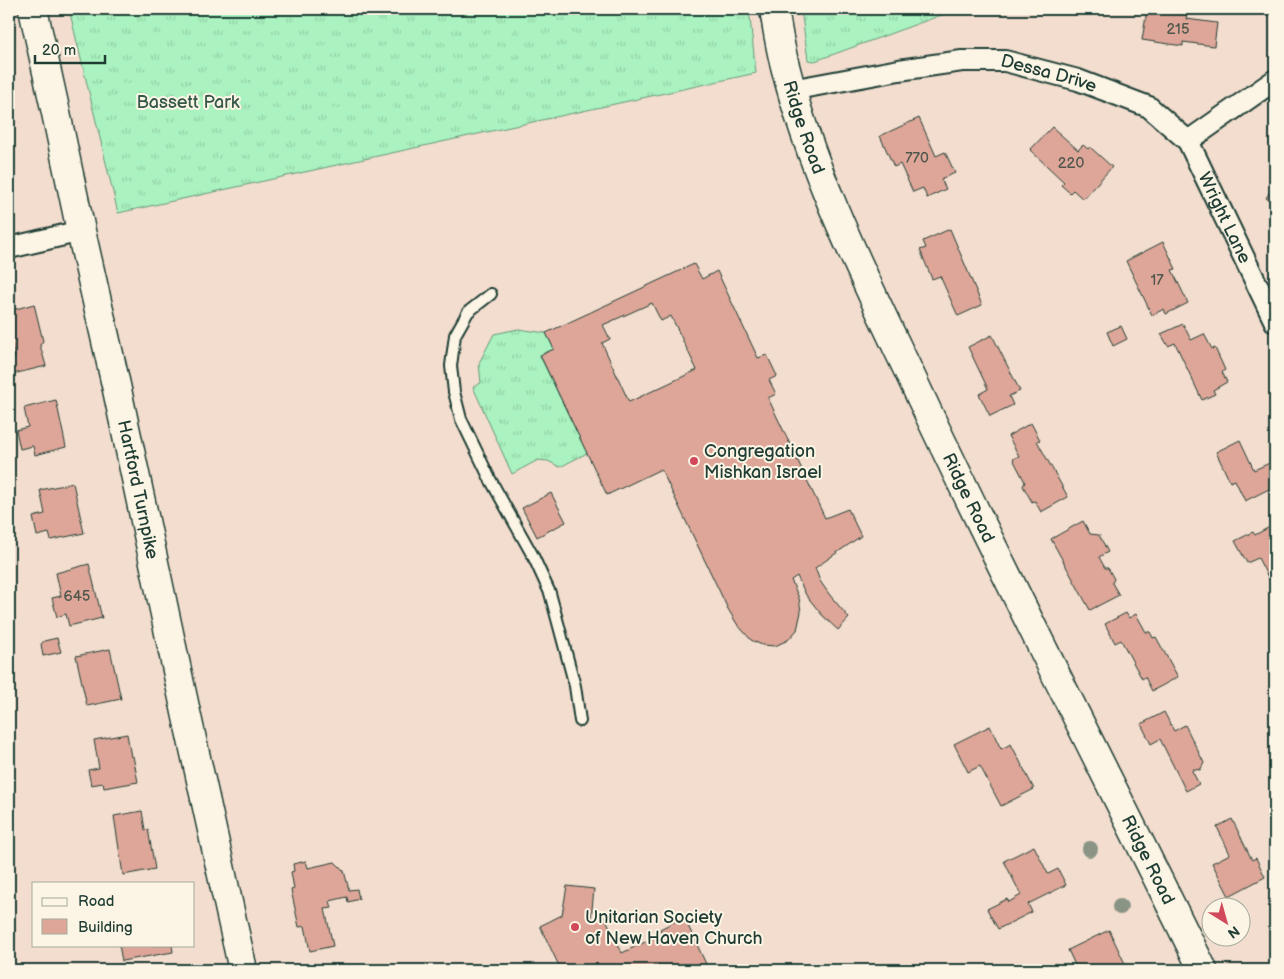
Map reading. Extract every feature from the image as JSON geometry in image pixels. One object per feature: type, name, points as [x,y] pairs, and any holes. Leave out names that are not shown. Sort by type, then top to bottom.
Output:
[{"type":"main road","name":"Hartford Turnpike","points":[[33,9],[243,970]]},
{"type":"main road","name":"Ridge Road","points":[[774,9],[779,41],[791,90],[812,154],[836,213],[921,398],[994,549],[1203,970]]},
{"type":"street","name":"Dessa Drive","points":[[791,90],[899,70],[962,61],[1005,61],[1078,80],[1149,107],[1188,141]]},
{"type":"street","points":[[1188,141],[1275,80]]},
{"type":"street","name":"Wright Lane","points":[[1188,141],[1275,322]]},
{"type":"street","points":[[9,248],[80,231]]},
{"type":"lane","points":[[491,294],[468,312],[455,336],[451,366],[454,392],[461,419],[490,480],[534,556],[550,593],[575,686],[580,721]]},
{"type":"green space","name":"Bassett Park","points":[[69,9],[749,9],[756,73],[118,213]]},
{"type":"green space","points":[[801,9],[958,9],[815,61],[808,60]]},
{"type":"green space","points":[[518,329],[546,333],[554,349],[540,356],[587,453],[560,467],[548,461],[538,460],[512,474],[473,387],[481,383],[479,363],[494,334]]},
{"type":"building","points":[[1147,10],[1187,15],[1186,19],[1217,23],[1214,46],[1183,42],[1183,46],[1142,40]]},
{"type":"building","points":[[919,118],[936,156],[945,152],[955,173],[941,179],[946,189],[927,198],[923,188],[913,192],[900,164],[894,167],[880,136]]},
{"type":"building","points":[[1052,127],[1078,150],[1083,145],[1088,149],[1090,147],[1112,167],[1083,199],[1073,190],[1070,193],[1061,185],[1064,182],[1030,150]]},
{"type":"building","points":[[1275,184],[1275,204],[1266,198]]},
{"type":"building","points":[[950,229],[982,305],[958,316],[940,276],[932,279],[920,250],[926,248],[923,241]]},
{"type":"building","points":[[1163,242],[1176,269],[1172,270],[1188,303],[1166,314],[1164,309],[1152,315],[1126,261]]},
{"type":"building","name":"Congregation Mishkan Israel","points":[[694,264],[702,279],[717,271],[758,358],[767,355],[777,376],[769,380],[776,394],[768,398],[825,518],[848,509],[861,536],[815,568],[820,581],[849,618],[838,630],[822,615],[806,595],[797,576],[791,580],[799,598],[801,612],[797,630],[788,640],[775,646],[762,645],[751,640],[737,624],[728,609],[661,469],[607,495],[540,355],[554,349],[546,333]],"holes":[[[652,303],[661,321],[671,316],[697,370],[629,402],[602,343],[610,339],[603,325]]]},
{"type":"building","points":[[34,304],[43,341],[40,345],[46,366],[9,375],[9,359],[15,358],[9,333],[9,311]]},
{"type":"building","points":[[1183,324],[1191,340],[1204,334],[1212,349],[1215,348],[1225,370],[1222,372],[1227,382],[1213,390],[1215,394],[1202,400],[1175,343],[1168,346],[1161,334]]},
{"type":"building","points":[[1121,326],[1127,339],[1113,346],[1107,332]]},
{"type":"building","points":[[992,335],[1020,391],[1009,396],[1013,405],[990,416],[979,394],[988,389],[968,347]]},
{"type":"building","points":[[56,400],[66,447],[35,455],[33,446],[20,449],[16,430],[28,427],[24,408]]},
{"type":"building","points":[[1031,423],[1040,440],[1037,441],[1068,497],[1041,512],[1035,501],[1032,502],[1023,486],[1025,482],[1013,459],[1019,456],[1008,436]]},
{"type":"building","points":[[1240,440],[1254,470],[1274,461],[1275,463],[1275,486],[1245,501],[1235,480],[1230,482],[1216,452]]},
{"type":"building","points":[[73,483],[84,533],[51,540],[49,533],[37,536],[33,517],[45,514],[40,490]]},
{"type":"building","points":[[551,493],[566,522],[537,537],[522,508]]},
{"type":"building","points":[[1083,521],[1090,534],[1099,535],[1108,552],[1099,557],[1114,579],[1112,583],[1119,595],[1090,610],[1051,539]]},
{"type":"building","points":[[1275,524],[1275,591],[1258,558],[1247,563],[1235,541],[1253,532],[1255,535]]},
{"type":"building","points":[[89,564],[102,618],[69,626],[66,614],[57,617],[52,598],[61,596],[56,573]]},
{"type":"building","points":[[1126,613],[1129,618],[1136,614],[1146,632],[1150,632],[1153,638],[1156,637],[1178,677],[1152,691],[1145,677],[1142,679],[1121,640],[1115,643],[1105,624]]},
{"type":"building","points":[[57,638],[61,652],[43,656],[41,644],[44,641]]},
{"type":"building","points":[[110,649],[121,699],[87,706],[76,656]]},
{"type":"building","points":[[1164,712],[1174,731],[1185,725],[1204,763],[1200,770],[1193,769],[1192,771],[1199,784],[1186,791],[1160,739],[1151,744],[1141,724]]},
{"type":"building","points":[[990,726],[1001,749],[1011,744],[1034,789],[1001,806],[980,766],[968,772],[954,744]]},
{"type":"building","points":[[127,734],[138,782],[104,788],[103,783],[91,785],[88,770],[99,768],[94,740]]},
{"type":"building","points":[[142,811],[145,830],[148,829],[155,869],[123,875],[114,816]]},
{"type":"building","points":[[1232,819],[1252,860],[1256,858],[1265,877],[1229,896],[1212,863],[1230,854],[1217,827]]},
{"type":"building","points":[[1034,846],[1048,874],[1058,869],[1066,885],[1028,904],[1032,912],[998,929],[987,909],[1007,899],[1009,902],[1021,895],[1004,861]]},
{"type":"building","points":[[306,861],[308,868],[335,862],[344,871],[349,890],[357,889],[359,899],[348,902],[347,897],[330,901],[332,908],[325,909],[333,946],[310,951],[305,926],[299,927],[291,890],[294,889],[291,872],[294,871],[293,864]]},
{"type":"building","name":"Unitarian Society of New Haven Church","points":[[567,886],[594,889],[591,919],[605,917],[622,953],[662,934],[660,929],[684,917],[707,966],[697,970],[561,970],[540,926],[562,915]]},
{"type":"building","points":[[1109,930],[1128,970],[1074,970],[1076,967],[1068,950]]},
{"type":"building","points":[[119,946],[172,946],[173,952],[122,961]]},
{"type":"place","name":"Congregation Mishkan Israel","points":[[694,461]]},
{"type":"place","name":"Unitarian Society of New Haven Church","points":[[575,927]]}]
